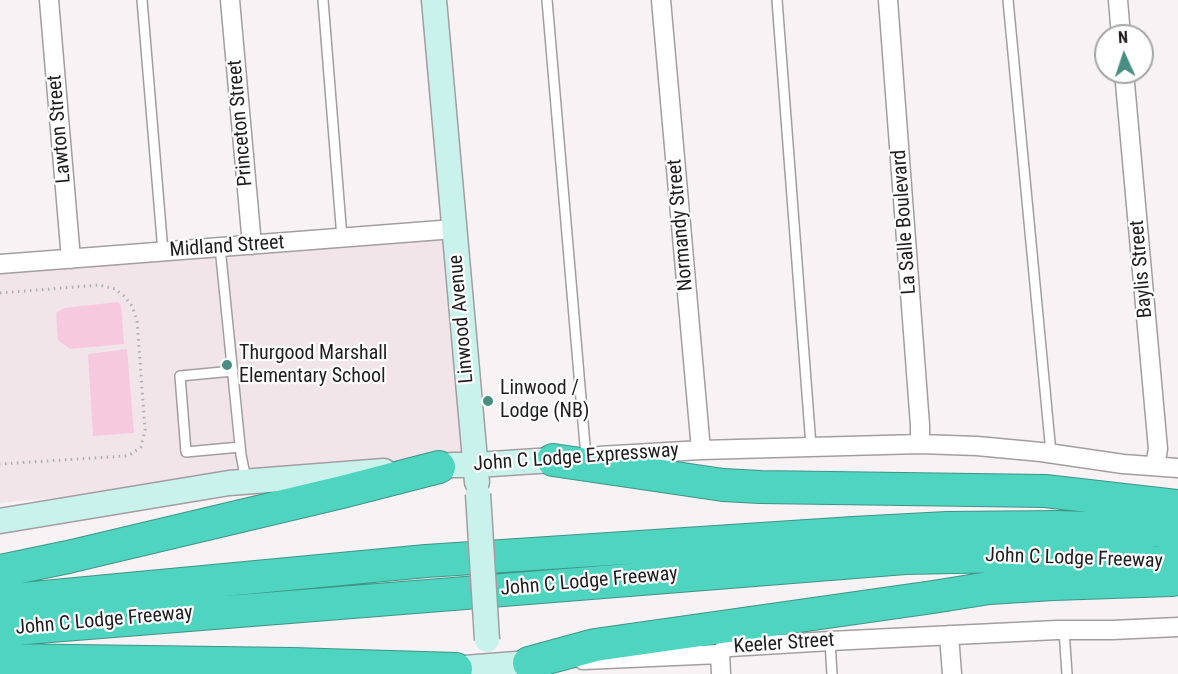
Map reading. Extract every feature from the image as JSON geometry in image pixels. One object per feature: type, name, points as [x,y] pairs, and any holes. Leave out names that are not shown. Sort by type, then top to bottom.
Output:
[{"type":"highway","points":[[553,459],[723,485],[1045,491],[1178,506]]},
{"type":"highway","points":[[0,571],[342,492],[438,467]]},
{"type":"highway","name":"John C Lodge Freeway","points":[[0,601],[426,561],[853,533],[947,528],[1057,527],[1156,530],[1178,533]]},
{"type":"highway","name":"John C Lodge Freeway","points":[[0,630],[905,558],[1056,555],[1178,564]]},
{"type":"highway","points":[[529,663],[595,645],[989,588],[1178,580]]},
{"type":"highway","points":[[0,660],[456,669]]},
{"type":"main road","name":"Linwood Avenue","points":[[434,0],[476,465],[490,670]]},
{"type":"main road","name":"John C Lodge Expressway","points":[[0,521],[229,483],[553,459]]},
{"type":"main road","name":"Keeler Street","points":[[393,674],[456,669],[490,670],[529,663]]},
{"type":"street","name":"Lawton Street","points":[[50,0],[71,259]]},
{"type":"street","name":"Princeton Street","points":[[230,0],[252,245]]},
{"type":"street","name":"Normandy Street","points":[[661,0],[700,450]]},
{"type":"street","name":"La Salle Boulevard","points":[[888,0],[920,444]]},
{"type":"street","points":[[1118,0],[1120,24]]},
{"type":"street","name":"Baylis Street","points":[[1125,84],[1158,449],[1155,466]]},
{"type":"street","name":"Midland Street","points":[[0,264],[454,229]]},
{"type":"street","name":"John C Lodge Expressway","points":[[553,459],[700,450],[920,444],[977,446],[1051,453],[1123,464],[1178,468]]},
{"type":"street","name":"Keeler Street","points":[[529,663],[604,663],[720,654],[725,648],[730,647],[830,641],[1178,627]]},
{"type":"street","points":[[949,635],[952,674]]},
{"type":"street","points":[[720,654],[721,674]]},
{"type":"lane","points":[[142,0],[163,252]]},
{"type":"lane","points":[[322,0],[342,238]]},
{"type":"lane","points":[[547,0],[586,457]]},
{"type":"lane","points":[[777,0],[811,446]]},
{"type":"lane","points":[[1008,0],[1051,453]]},
{"type":"lane","points":[[220,247],[240,447],[246,482]]},
{"type":"lane","points":[[233,371],[180,376],[186,452],[240,447]]},
{"type":"lane","points":[[1064,630],[1067,674]]},
{"type":"lane","points":[[830,641],[832,674]]},
{"type":"path","points":[[0,293],[99,285],[114,289],[124,296],[132,306],[137,320],[145,430],[141,447],[125,456],[0,464]]},
{"type":"shaded area","name":"Thurgood Marshall Elementary School","points":[[441,234],[462,457],[0,503],[0,274]]},
{"type":"shaded area","points":[[118,302],[121,305],[124,344],[70,349],[58,340],[56,313],[64,308]]},
{"type":"shaded area","points":[[127,349],[134,433],[93,436],[88,354]]},
{"type":"place","name":"Thurgood Marshall Elementary School","points":[[227,365]]},
{"type":"place","name":"Linwood / Lodge (NB)","points":[[488,401]]}]
